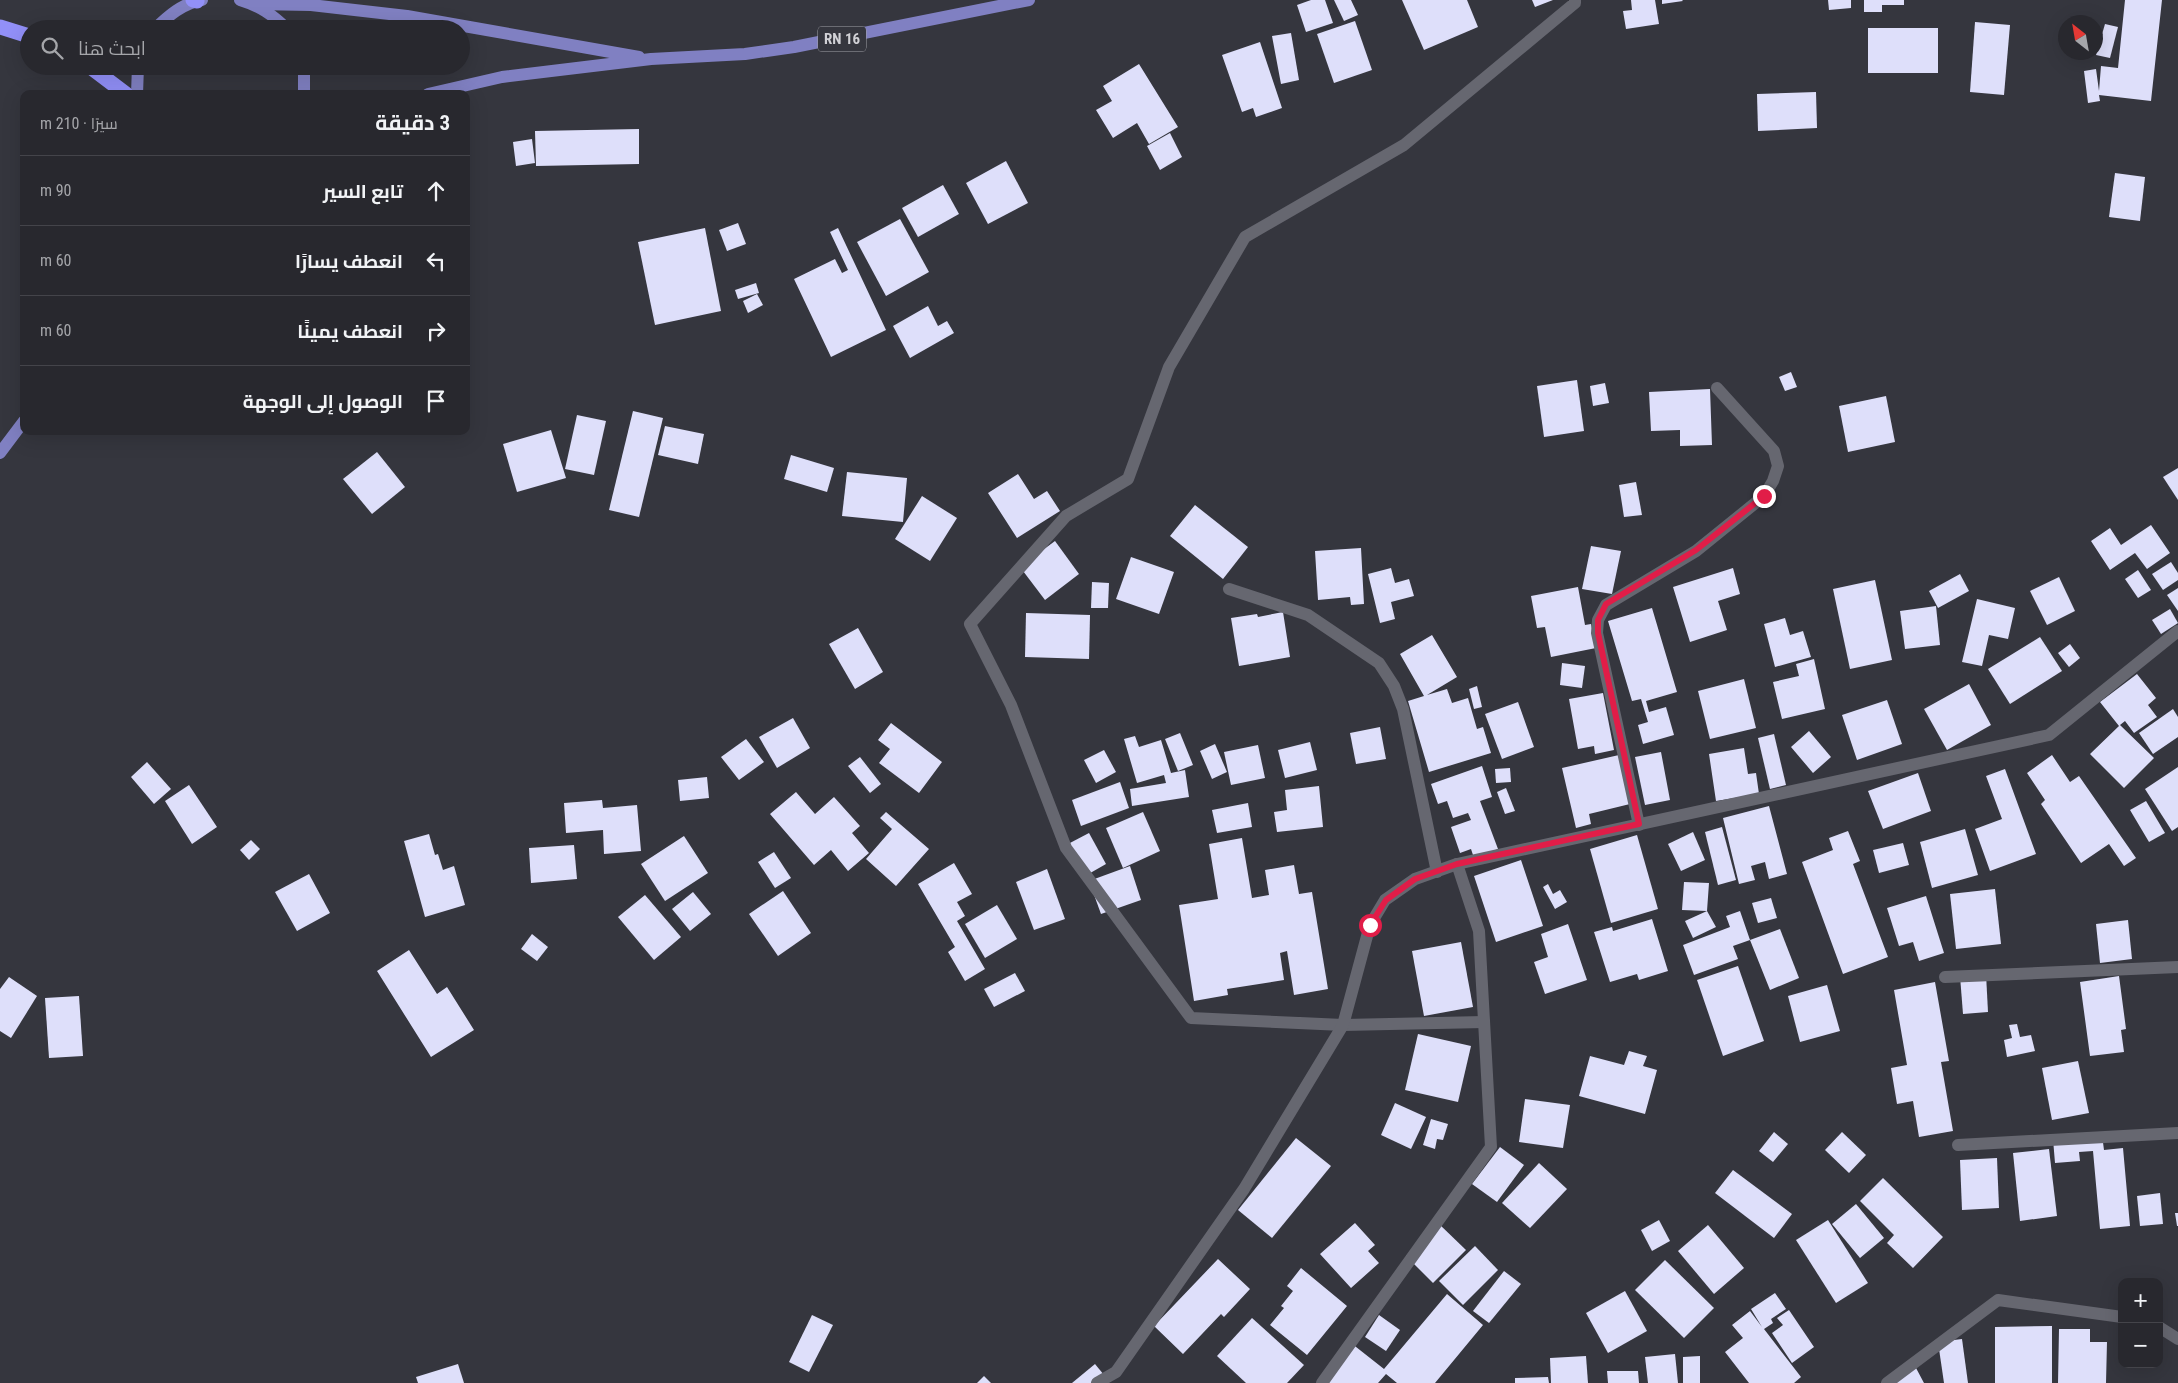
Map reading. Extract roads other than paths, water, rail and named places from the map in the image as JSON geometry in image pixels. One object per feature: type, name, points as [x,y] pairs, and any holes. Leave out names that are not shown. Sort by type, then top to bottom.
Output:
[{"type":"highway","points":[[0,27],[20,33]]},
{"type":"highway","points":[[101,75],[121,90]]},
{"type":"main road","points":[[164,20],[197,0]]},
{"type":"main road","points":[[240,0],[254,4],[277,20]]},
{"type":"main road","name":"RN 16","points":[[445,90],[502,77],[651,59],[745,54],[794,47],[1029,0]]},
{"type":"main road","name":"RN 16","points":[[254,4],[311,5],[430,20]]},
{"type":"main road","name":"RN 16","points":[[470,27],[651,59]]},
{"type":"main road","points":[[137,90],[138,75]]},
{"type":"main road","points":[[304,75],[304,90]]},
{"type":"main road","points":[[0,453],[20,426]]},
{"type":"street","points":[[1484,1022],[1343,1025],[1191,1018],[1066,848],[1011,705],[970,624],[1066,516],[1128,479],[1169,367],[1245,237],[1404,145],[1575,4],[1575,0]]},
{"type":"street","points":[[1639,824],[1598,633],[1598,620],[1606,604],[1696,550],[1764,496],[1773,481],[1778,466],[1774,451],[1717,388]]},
{"type":"street","points":[[1229,589],[1308,615],[1379,663],[1394,686],[1403,709],[1437,872]]},
{"type":"street","points":[[1097,1383],[1116,1372],[1244,1189],[1343,1025],[1370,925],[1386,900],[1415,879],[1457,864],[2049,735],[2178,631]]},
{"type":"street","points":[[1322,1383],[1491,1147],[1479,931],[1457,864]]},
{"type":"street","points":[[1946,977],[2178,966]]},
{"type":"street","points":[[1958,1145],[2178,1133]]},
{"type":"street","points":[[1887,1383],[1998,1300],[2118,1316]]},
{"type":"street","points":[[2163,1330],[2178,1339]]}]
